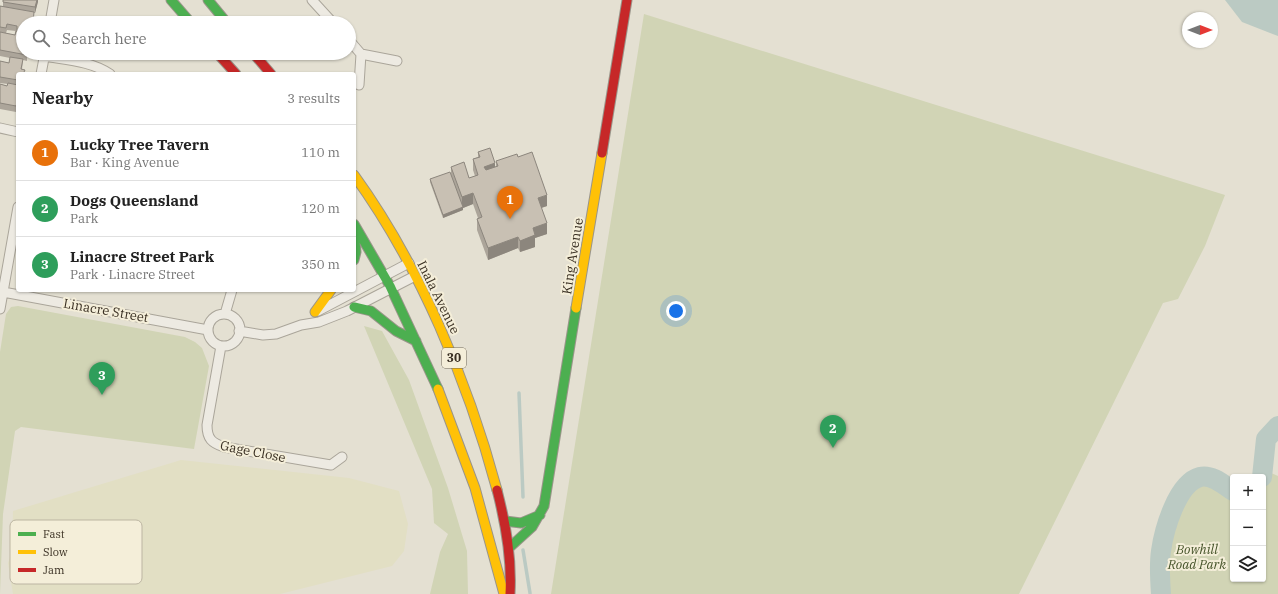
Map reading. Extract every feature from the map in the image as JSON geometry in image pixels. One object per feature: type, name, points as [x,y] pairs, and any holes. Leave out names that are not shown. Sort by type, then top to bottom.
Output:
[{"type":"main road","points":[[171,0],[185,16]]},
{"type":"main road","points":[[208,0],[221,16]]},
{"type":"main road","name":"King Avenue","points":[[511,552],[532,527],[544,506],[627,0]]},
{"type":"main road","points":[[224,60],[234,72]]},
{"type":"main road","points":[[259,60],[269,72]]},
{"type":"main road","name":"Inala Avenue","points":[[356,178],[368,194],[415,276],[440,326],[464,384],[497,489],[511,552]]},
{"type":"main road","name":"30","points":[[356,227],[392,288],[454,430],[475,489],[505,592]]},
{"type":"main road","points":[[315,312],[330,292]]},
{"type":"main road","points":[[354,307],[371,311],[396,332],[416,341]]},
{"type":"main road","points":[[505,521],[521,523],[540,515]]},
{"type":"main road","name":"30","points":[[505,592],[512,572],[511,552]]},
{"type":"street","points":[[51,16],[54,0]]},
{"type":"street","points":[[312,0],[327,16]]},
{"type":"street","points":[[356,48],[361,54],[397,61]]},
{"type":"street","points":[[359,85],[361,54]]},
{"type":"street","points":[[41,72],[44,60]]},
{"type":"street","points":[[68,60],[101,67],[107,72]]},
{"type":"street","points":[[0,128],[16,132]]},
{"type":"street","points":[[0,309],[16,218]]},
{"type":"street","points":[[356,291],[408,264]]},
{"type":"street","points":[[239,331],[263,335],[276,334],[301,325],[319,322],[354,307],[415,276]]},
{"type":"street","name":"Linacre Street","points":[[3,292],[208,330]]},
{"type":"street","points":[[225,314],[231,292]]},
{"type":"street","points":[[301,325],[315,312],[354,292]]},
{"type":"street","points":[[225,314],[236,319],[239,331],[234,342],[230,345],[221,346],[213,342],[208,330],[210,321],[214,317],[225,314]]},
{"type":"street","name":"Gage Close","points":[[221,346],[207,426],[207,434],[210,440],[215,444],[224,447],[331,465],[342,457]]},
{"type":"shaded area","points":[[1225,0],[1278,0],[1278,36],[1242,22]]},
{"type":"shaded area","points":[[181,460],[349,478],[399,491],[408,524],[404,551],[392,566],[280,594],[13,594],[11,584],[142,584],[142,520],[13,520],[13,511]]},
{"type":"shaded area","points":[[10,557],[10,575],[8,563]]},
{"type":"green space","points":[[644,14],[1225,195],[1205,246],[1178,299],[1163,303],[1019,594],[551,594]]},
{"type":"green space","points":[[18,306],[185,337],[195,342],[202,348],[209,366],[194,449],[21,427],[15,431],[3,514],[0,594],[0,352],[6,314],[11,307]]},
{"type":"green space","points":[[364,326],[382,331],[409,380],[448,488],[467,551],[468,594],[430,594],[440,552],[448,534],[434,523],[432,489]]},
{"type":"green space","name":"Bowhill Road Park","points":[[1264,470],[1278,476],[1278,594],[1161,594],[1160,556],[1165,531],[1173,508],[1185,488],[1192,481],[1204,476],[1222,483],[1230,489],[1230,582],[1266,582],[1266,474],[1263,474]]},
{"type":"building","points":[[3,0],[37,0],[35,7],[3,2]]},
{"type":"building","points":[[0,6],[34,12],[34,16],[16,16],[16,26],[7,24],[6,28],[0,27]]},
{"type":"building","points":[[16,31],[16,53],[0,50],[0,32],[15,35]]},
{"type":"building","points":[[10,57],[16,58],[16,60],[23,60],[21,69],[25,70],[24,72],[16,72],[16,80],[0,77],[0,61],[9,63]]},
{"type":"building","points":[[8,83],[16,85],[16,106],[0,103],[0,84],[7,86]]},
{"type":"building","points":[[490,148],[495,163],[484,167],[486,170],[498,166],[496,161],[517,154],[518,157],[532,152],[547,195],[538,198],[547,223],[533,228],[535,235],[520,241],[518,237],[488,248],[477,219],[482,217],[473,193],[462,197],[451,167],[464,162],[469,178],[478,175],[473,159],[480,157],[478,152]]},
{"type":"building","points":[[450,172],[463,207],[443,215],[430,179]]},
{"type":"waterway","points":[[519,393],[523,497]]},
{"type":"waterway","points":[[1262,474],[1266,439],[1278,426]]},
{"type":"waterway","points":[[1161,594],[1161,551],[1165,531],[1178,498],[1192,481],[1204,476],[1218,481],[1230,489]]},
{"type":"waterway","points":[[523,550],[530,593]]},
{"type":"traffic: fast","points":[[171,0],[185,16]]},
{"type":"traffic: fast","points":[[208,0],[221,16]]},
{"type":"traffic: fast","points":[[356,227],[390,286],[438,389]]},
{"type":"traffic: fast","points":[[354,307],[371,311],[396,331],[416,341]]},
{"type":"traffic: fast","points":[[510,547],[532,527],[544,506],[576,308]]},
{"type":"traffic: fast","points":[[505,521],[521,523],[540,515]]},
{"type":"traffic: slow","points":[[576,308],[602,153]]},
{"type":"traffic: slow","points":[[356,178],[378,210],[421,286],[472,408],[497,490]]},
{"type":"traffic: slow","points":[[315,312],[330,292]]},
{"type":"traffic: slow","points":[[438,389],[475,488],[504,594]]},
{"type":"traffic: jam","points":[[602,153],[627,0]]},
{"type":"traffic: jam","points":[[223,60],[234,72]]},
{"type":"traffic: jam","points":[[259,60],[269,72]]},
{"type":"traffic: jam","points":[[497,490],[508,542],[510,594]]},
{"type":"place","name":"Lucky Tree Tavern","points":[[510,219]]},
{"type":"place","name":"Linacre Street Park","points":[[102,395]]},
{"type":"place","name":"Dogs Queensland","points":[[833,448]]}]
